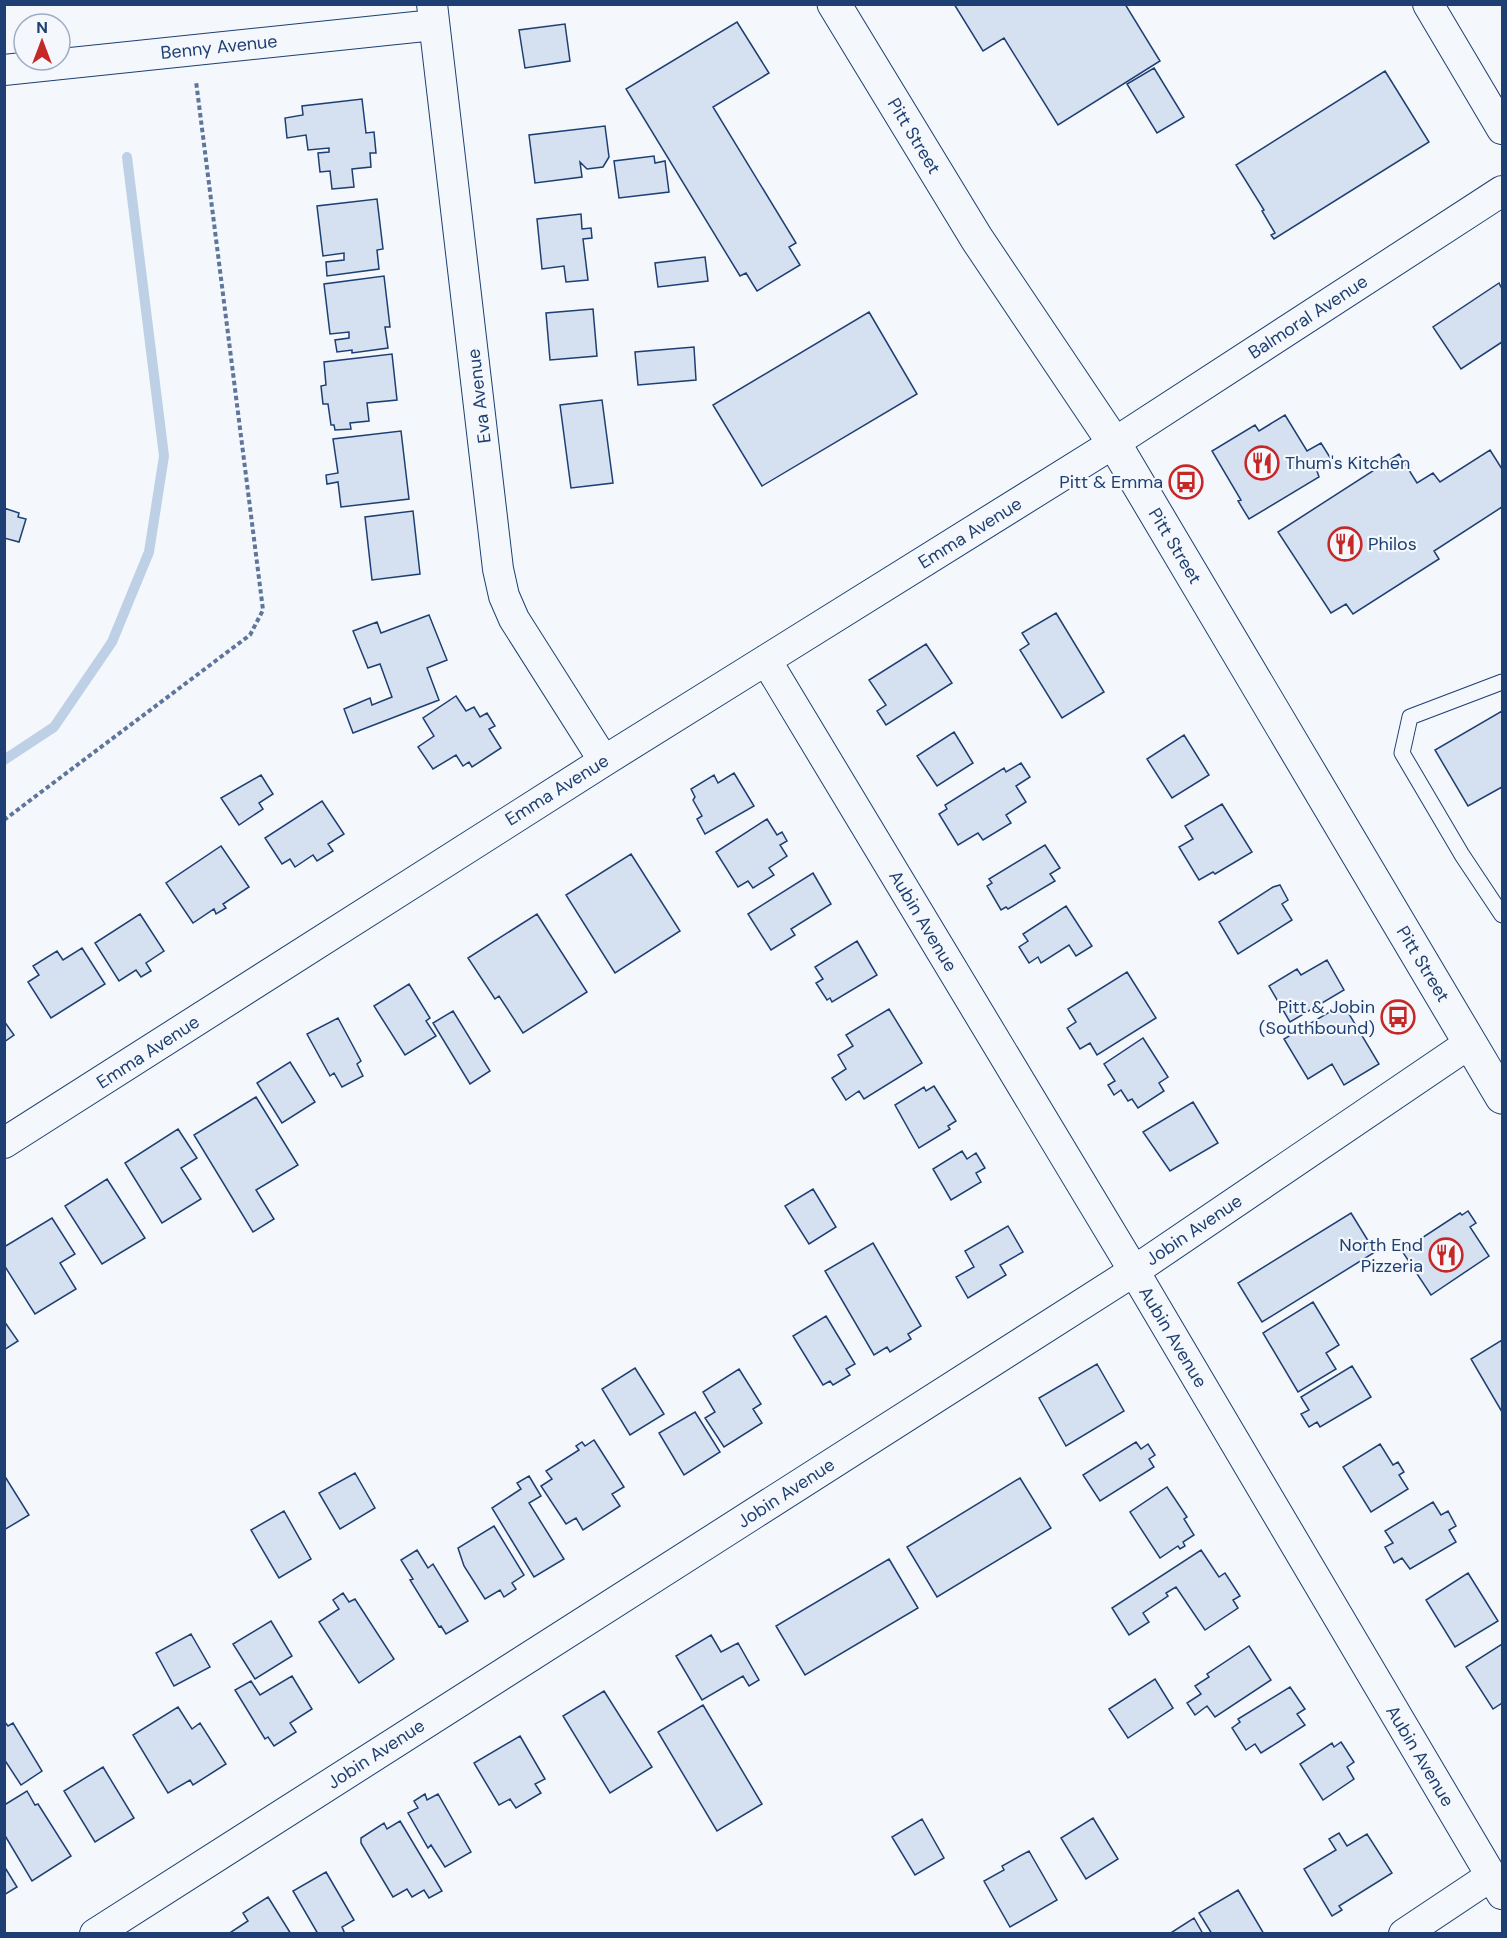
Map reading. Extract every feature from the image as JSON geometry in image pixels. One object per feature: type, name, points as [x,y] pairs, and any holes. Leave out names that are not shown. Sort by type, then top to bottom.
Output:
[{"type":"street","name":"Pitt Street","points":[[834,4],[976,239],[1114,443],[1503,1097]]},
{"type":"street","points":[[1428,4],[1503,129]]},
{"type":"street","name":"Benny Avenue","points":[[4,70],[192,50],[433,14]]},
{"type":"street","name":"Eva Avenue","points":[[433,14],[498,569],[504,596],[514,619],[603,761]]},
{"type":"street","name":"Balmoral Avenue","points":[[1114,443],[1503,191]]},
{"type":"street","name":"Emma Avenue","points":[[4,1143],[603,761],[1114,443]]},
{"type":"street","name":"Aubin Avenue","points":[[766,660],[1134,1271],[1497,1885]]},
{"type":"street","name":"Jobin Avenue","points":[[95,1934],[1134,1271],[1470,1043]]},
{"type":"street","points":[[1404,1934],[1497,1885]]},
{"type":"lane","points":[[1503,682],[1410,717],[1402,753],[1462,855],[1503,915]]},
{"type":"path","points":[[4,820],[250,635],[263,610],[192,50]]},
{"type":"building","points":[[954,4],[1125,4],[1160,61],[1058,125],[1004,38],[983,51]]},
{"type":"building","points":[[737,22],[769,73],[713,107],[796,243],[789,247],[800,265],[757,291],[746,273],[740,276],[626,89]]},
{"type":"building","points":[[565,24],[570,61],[525,68],[519,30]]},
{"type":"building","points":[[1154,68],[1184,117],[1157,133],[1127,84]]},
{"type":"building","points":[[1385,71],[1429,142],[1274,239],[1271,235],[1275,233],[1262,211],[1264,210],[1236,165]]},
{"type":"building","points":[[362,99],[366,133],[374,132],[376,153],[370,153],[371,167],[352,169],[354,187],[332,189],[330,171],[320,172],[318,153],[329,152],[329,148],[308,150],[306,135],[287,138],[285,118],[303,115],[302,106]]},
{"type":"building","points":[[605,126],[609,157],[603,167],[587,169],[580,162],[582,177],[535,183],[529,135]]},
{"type":"building","points":[[654,156],[655,163],[665,161],[669,192],[619,198],[614,161]]},
{"type":"building","points":[[377,199],[383,249],[377,250],[379,269],[327,276],[326,262],[344,260],[344,253],[323,256],[317,206]]},
{"type":"building","points":[[581,214],[582,229],[591,228],[592,238],[583,239],[588,280],[566,282],[564,266],[542,269],[537,219]]},
{"type":"building","points":[[705,257],[708,281],[658,287],[655,263]]},
{"type":"building","points":[[384,276],[390,327],[385,327],[388,348],[352,353],[352,350],[337,352],[335,340],[349,338],[349,332],[330,334],[324,284]]},
{"type":"building","points":[[1499,283],[1502,289],[1502,342],[1461,369],[1433,327]]},
{"type":"building","points":[[593,309],[597,356],[550,360],[546,313]]},
{"type":"building","points":[[869,312],[917,394],[762,486],[713,405]]},
{"type":"building","points":[[694,347],[696,380],[638,385],[635,352]]},
{"type":"building","points":[[392,354],[397,400],[367,403],[369,421],[350,423],[351,429],[335,430],[334,425],[331,425],[328,404],[323,404],[321,386],[326,385],[324,362]]},
{"type":"building","points":[[602,400],[613,483],[571,488],[560,405]]},
{"type":"building","points":[[1285,415],[1307,451],[1321,443],[1331,459],[1316,468],[1319,477],[1249,519],[1238,501],[1241,500],[1212,451],[1255,425],[1259,431]]},
{"type":"building","points":[[401,431],[409,499],[341,507],[338,482],[327,484],[326,475],[338,473],[333,439]]},
{"type":"building","points":[[1490,450],[1502,469],[1502,507],[1434,551],[1439,559],[1353,614],[1346,604],[1331,613],[1278,532],[1399,454],[1417,483],[1433,473],[1440,482]]},
{"type":"building","points":[[4,508],[19,513],[18,517],[26,519],[19,542],[4,538]]},
{"type":"building","points":[[413,511],[420,574],[372,580],[365,517]]},
{"type":"building","points":[[1056,613],[1104,692],[1062,718],[1020,650],[1029,644],[1022,633]]},
{"type":"building","points":[[429,615],[447,660],[427,668],[439,700],[353,733],[344,709],[370,698],[372,705],[392,697],[380,664],[368,668],[353,631],[377,622],[381,633]]},
{"type":"building","points":[[926,644],[952,683],[886,725],[877,711],[886,705],[869,680]]},
{"type":"building","points":[[456,696],[466,711],[474,707],[480,717],[487,713],[495,726],[489,729],[501,748],[472,767],[469,762],[463,766],[456,755],[433,769],[418,747],[434,736],[423,718]]},
{"type":"building","points":[[1502,711],[1502,787],[1468,806],[1435,750]]},
{"type":"building","points":[[954,732],[973,763],[937,786],[917,756]]},
{"type":"building","points":[[1184,735],[1209,775],[1172,798],[1147,759]]},
{"type":"building","points":[[1021,763],[1030,777],[1016,786],[1026,802],[1006,815],[1011,823],[983,840],[978,833],[958,845],[939,814],[947,809],[945,805],[1004,768],[1006,772]]},
{"type":"building","points":[[734,773],[754,806],[705,834],[697,819],[702,816],[693,800],[695,797],[691,789],[714,775],[718,783]]},
{"type":"building","points":[[261,775],[273,794],[259,803],[263,809],[239,825],[221,798]]},
{"type":"building","points":[[322,801],[344,834],[328,844],[333,851],[317,861],[313,855],[295,867],[290,859],[282,864],[265,838]]},
{"type":"building","points":[[1222,804],[1252,852],[1215,874],[1213,872],[1199,880],[1179,847],[1193,839],[1185,826]]},
{"type":"building","points":[[767,819],[777,835],[782,832],[787,841],[780,845],[787,856],[769,868],[774,875],[753,888],[748,881],[738,887],[716,852]]},
{"type":"building","points":[[1045,845],[1060,868],[1050,874],[1055,881],[1008,909],[1006,907],[1001,910],[987,886],[992,883],[989,879]]},
{"type":"building","points":[[221,846],[249,887],[223,904],[226,908],[216,914],[214,909],[193,923],[166,883]]},
{"type":"building","points":[[631,854],[680,931],[615,973],[566,895]]},
{"type":"building","points":[[813,873],[831,904],[791,929],[795,935],[771,950],[748,914]]},
{"type":"building","points":[[1280,885],[1288,900],[1282,904],[1292,920],[1238,954],[1219,922],[1273,887]]},
{"type":"building","points":[[1066,906],[1092,946],[1076,956],[1069,945],[1041,963],[1038,957],[1029,963],[1019,947],[1028,941],[1023,934]]},
{"type":"building","points":[[140,914],[164,951],[146,963],[151,971],[141,977],[136,970],[119,981],[95,943]]},
{"type":"building","points":[[537,914],[587,992],[523,1033],[499,996],[495,999],[468,958]]},
{"type":"building","points":[[857,941],[877,975],[832,1002],[830,998],[827,1000],[816,983],[823,979],[815,967]]},
{"type":"building","points":[[82,948],[105,984],[51,1018],[28,982],[39,975],[33,966],[57,951],[63,960]]},
{"type":"building","points":[[1327,960],[1344,990],[1290,1022],[1269,986],[1297,969],[1301,975]]},
{"type":"building","points":[[1127,972],[1156,1018],[1097,1055],[1090,1043],[1080,1049],[1067,1028],[1076,1022],[1068,1009]]},
{"type":"building","points":[[409,984],[430,1018],[426,1021],[436,1036],[405,1055],[374,1006]]},
{"type":"building","points":[[1343,1004],[1379,1064],[1344,1085],[1332,1064],[1308,1079],[1284,1039]]},
{"type":"building","points":[[889,1009],[922,1063],[864,1099],[859,1091],[846,1100],[832,1078],[846,1069],[838,1055],[853,1046],[846,1035]]},
{"type":"building","points":[[453,1011],[490,1071],[470,1084],[433,1023]]},
{"type":"building","points":[[338,1018],[361,1061],[357,1064],[363,1076],[342,1087],[334,1073],[330,1076],[307,1034]]},
{"type":"building","points":[[4,1021],[14,1035],[4,1042]]},
{"type":"building","points":[[1143,1038],[1168,1077],[1159,1083],[1164,1091],[1138,1108],[1132,1099],[1128,1101],[1121,1090],[1114,1095],[1108,1085],[1115,1081],[1104,1064]]},
{"type":"building","points":[[290,1062],[315,1102],[282,1123],[257,1083]]},
{"type":"building","points":[[934,1086],[956,1121],[948,1126],[950,1129],[919,1148],[895,1105],[924,1087],[926,1091]]},
{"type":"building","points":[[256,1097],[298,1165],[256,1190],[274,1219],[253,1232],[194,1135]]},
{"type":"building","points":[[1193,1102],[1218,1143],[1170,1171],[1143,1132]]},
{"type":"building","points":[[178,1129],[197,1158],[181,1168],[201,1199],[162,1223],[125,1163]]},
{"type":"building","points":[[962,1151],[967,1159],[976,1153],[985,1168],[976,1173],[981,1182],[951,1200],[933,1169]]},
{"type":"building","points":[[107,1179],[145,1238],[102,1264],[65,1206]]},
{"type":"building","points":[[813,1189],[836,1227],[809,1244],[785,1206]]},
{"type":"building","points":[[1468,1211],[1476,1223],[1470,1227],[1489,1256],[1431,1295],[1402,1251],[1460,1213],[1462,1215]]},
{"type":"building","points":[[1351,1213],[1375,1252],[1262,1322],[1238,1283]]},
{"type":"building","points":[[52,1218],[75,1254],[60,1263],[76,1289],[35,1314],[4,1265],[4,1247]]},
{"type":"building","points":[[1008,1226],[1023,1252],[1000,1265],[1006,1275],[968,1298],[956,1277],[974,1267],[965,1251]]},
{"type":"building","points":[[873,1243],[921,1326],[908,1334],[911,1339],[890,1352],[887,1347],[874,1355],[825,1271]]},
{"type":"building","points":[[1313,1302],[1339,1345],[1326,1353],[1336,1369],[1298,1392],[1263,1333]]},
{"type":"building","points":[[826,1316],[855,1364],[846,1369],[850,1375],[833,1385],[830,1381],[823,1385],[793,1336]]},
{"type":"building","points":[[4,1321],[18,1341],[4,1350]]},
{"type":"building","points":[[1502,1340],[1502,1412],[1471,1359]]},
{"type":"building","points":[[1097,1364],[1124,1411],[1066,1446],[1039,1398]]},
{"type":"building","points":[[1352,1366],[1371,1397],[1320,1427],[1317,1422],[1309,1427],[1301,1414],[1309,1410],[1301,1397]]},
{"type":"building","points":[[635,1368],[664,1414],[630,1435],[602,1389]]},
{"type":"building","points":[[739,1369],[761,1404],[753,1409],[762,1423],[724,1447],[705,1418],[715,1412],[703,1392]]},
{"type":"building","points":[[695,1412],[720,1452],[684,1475],[659,1433]]},
{"type":"building","points":[[594,1440],[624,1487],[612,1494],[620,1506],[583,1530],[576,1518],[566,1524],[541,1486],[552,1479],[546,1471],[579,1450],[576,1446],[582,1442],[585,1446]]},
{"type":"building","points":[[1136,1442],[1141,1449],[1148,1444],[1155,1455],[1149,1459],[1154,1467],[1100,1501],[1083,1475]]},
{"type":"building","points":[[1380,1444],[1393,1465],[1398,1462],[1404,1472],[1399,1475],[1408,1489],[1371,1512],[1343,1467]]},
{"type":"building","points":[[355,1473],[375,1508],[340,1529],[319,1493]]},
{"type":"building","points":[[4,1475],[29,1515],[4,1530]]},
{"type":"building","points":[[529,1476],[541,1496],[529,1503],[564,1559],[534,1577],[492,1508],[521,1489],[517,1483]]},
{"type":"building","points":[[1020,1478],[1051,1528],[937,1597],[907,1547]]},
{"type":"building","points":[[1167,1487],[1187,1517],[1184,1519],[1194,1535],[1183,1542],[1185,1546],[1180,1549],[1178,1546],[1160,1558],[1130,1512]]},
{"type":"building","points":[[1433,1502],[1441,1515],[1448,1511],[1456,1526],[1449,1530],[1456,1542],[1410,1569],[1402,1558],[1394,1563],[1385,1547],[1393,1543],[1385,1531]]},
{"type":"building","points":[[284,1511],[311,1559],[279,1578],[251,1530]]},
{"type":"building","points":[[494,1526],[524,1575],[512,1583],[516,1589],[504,1597],[500,1590],[485,1599],[464,1566],[458,1548]]},
{"type":"building","points":[[417,1550],[428,1568],[433,1564],[468,1621],[446,1634],[441,1626],[439,1627],[410,1580],[413,1579],[401,1560]]},
{"type":"building","points":[[1201,1550],[1219,1577],[1225,1573],[1240,1596],[1233,1600],[1238,1608],[1205,1630],[1176,1587],[1166,1593],[1168,1596],[1143,1613],[1149,1622],[1129,1635],[1112,1608]]},
{"type":"building","points":[[889,1559],[918,1608],[805,1675],[776,1626]]},
{"type":"building","points":[[1468,1573],[1498,1621],[1455,1647],[1426,1600]]},
{"type":"building","points":[[343,1593],[349,1602],[355,1599],[394,1659],[359,1683],[319,1622],[339,1609],[333,1600]]},
{"type":"building","points":[[271,1621],[292,1656],[255,1679],[233,1644]]},
{"type":"building","points":[[191,1634],[210,1667],[174,1686],[156,1653]]},
{"type":"building","points":[[711,1635],[721,1652],[738,1643],[759,1680],[749,1686],[743,1676],[702,1700],[676,1656]]},
{"type":"building","points":[[1502,1644],[1502,1703],[1493,1709],[1466,1667]]},
{"type":"building","points":[[1249,1646],[1271,1680],[1215,1717],[1207,1706],[1195,1715],[1187,1703],[1201,1694],[1195,1686],[1209,1677],[1207,1674]]},
{"type":"building","points":[[292,1676],[312,1709],[290,1723],[296,1732],[274,1746],[268,1737],[265,1739],[235,1690],[251,1681],[260,1695]]},
{"type":"building","points":[[1155,1679],[1173,1708],[1128,1738],[1109,1709]]},
{"type":"building","points":[[1290,1687],[1305,1709],[1297,1714],[1305,1725],[1261,1753],[1255,1744],[1246,1750],[1232,1728],[1240,1722],[1238,1719]]},
{"type":"building","points":[[604,1691],[652,1767],[610,1793],[563,1716]]},
{"type":"building","points":[[703,1705],[762,1804],[717,1831],[658,1732]]},
{"type":"building","points":[[178,1707],[192,1729],[200,1723],[226,1764],[193,1785],[190,1780],[168,1793],[133,1735]]},
{"type":"building","points":[[4,1721],[8,1726],[13,1723],[42,1771],[21,1785],[4,1759]]},
{"type":"building","points":[[520,1736],[545,1779],[535,1784],[541,1793],[516,1808],[510,1799],[499,1805],[474,1763]]},
{"type":"building","points":[[1341,1742],[1354,1762],[1347,1767],[1354,1779],[1323,1800],[1300,1764],[1332,1743],[1334,1747]]},
{"type":"building","points":[[103,1767],[134,1818],[95,1842],[64,1791]]},
{"type":"building","points":[[27,1791],[35,1805],[38,1804],[71,1856],[32,1881],[4,1834],[4,1802],[6,1804]]},
{"type":"building","points":[[425,1794],[427,1800],[438,1794],[471,1852],[445,1867],[431,1845],[428,1848],[408,1813],[418,1808],[414,1801]]},
{"type":"building","points":[[1093,1818],[1118,1859],[1086,1879],[1061,1838]]},
{"type":"building","points":[[922,1819],[944,1858],[915,1875],[892,1837]]},
{"type":"building","points":[[400,1821],[442,1891],[429,1898],[424,1890],[412,1897],[407,1889],[393,1897],[361,1843],[361,1838],[384,1823],[387,1829]]},
{"type":"building","points":[[1339,1833],[1347,1846],[1367,1834],[1392,1873],[1339,1906],[1342,1910],[1332,1916],[1304,1869],[1336,1850],[1329,1839]]},
{"type":"building","points":[[1029,1851],[1057,1900],[1010,1927],[984,1881],[1004,1870],[1002,1866]]},
{"type":"building","points":[[4,1866],[17,1887],[4,1895]]},
{"type":"building","points":[[326,1872],[354,1920],[342,1927],[345,1934],[318,1934],[293,1891]]},
{"type":"building","points":[[1238,1890],[1264,1934],[1212,1934],[1199,1913]]},
{"type":"building","points":[[268,1897],[291,1934],[228,1934],[248,1921],[243,1913]]},
{"type":"building","points":[[1194,1918],[1203,1934],[1169,1934]]},
{"type":"waterway","points":[[4,760],[54,727],[112,642],[149,552],[164,456],[127,157]]},
{"type":"place","name":"Thum's Kitchen","points":[[1262,463]]},
{"type":"place","name":"Pitt & Emma","points":[[1186,482]]},
{"type":"place","name":"Philos","points":[[1345,544]]},
{"type":"place","name":"Pitt & Jobin (Southbound)","points":[[1398,1017]]},
{"type":"place","name":"North End Pizzeria","points":[[1446,1255]]}]
